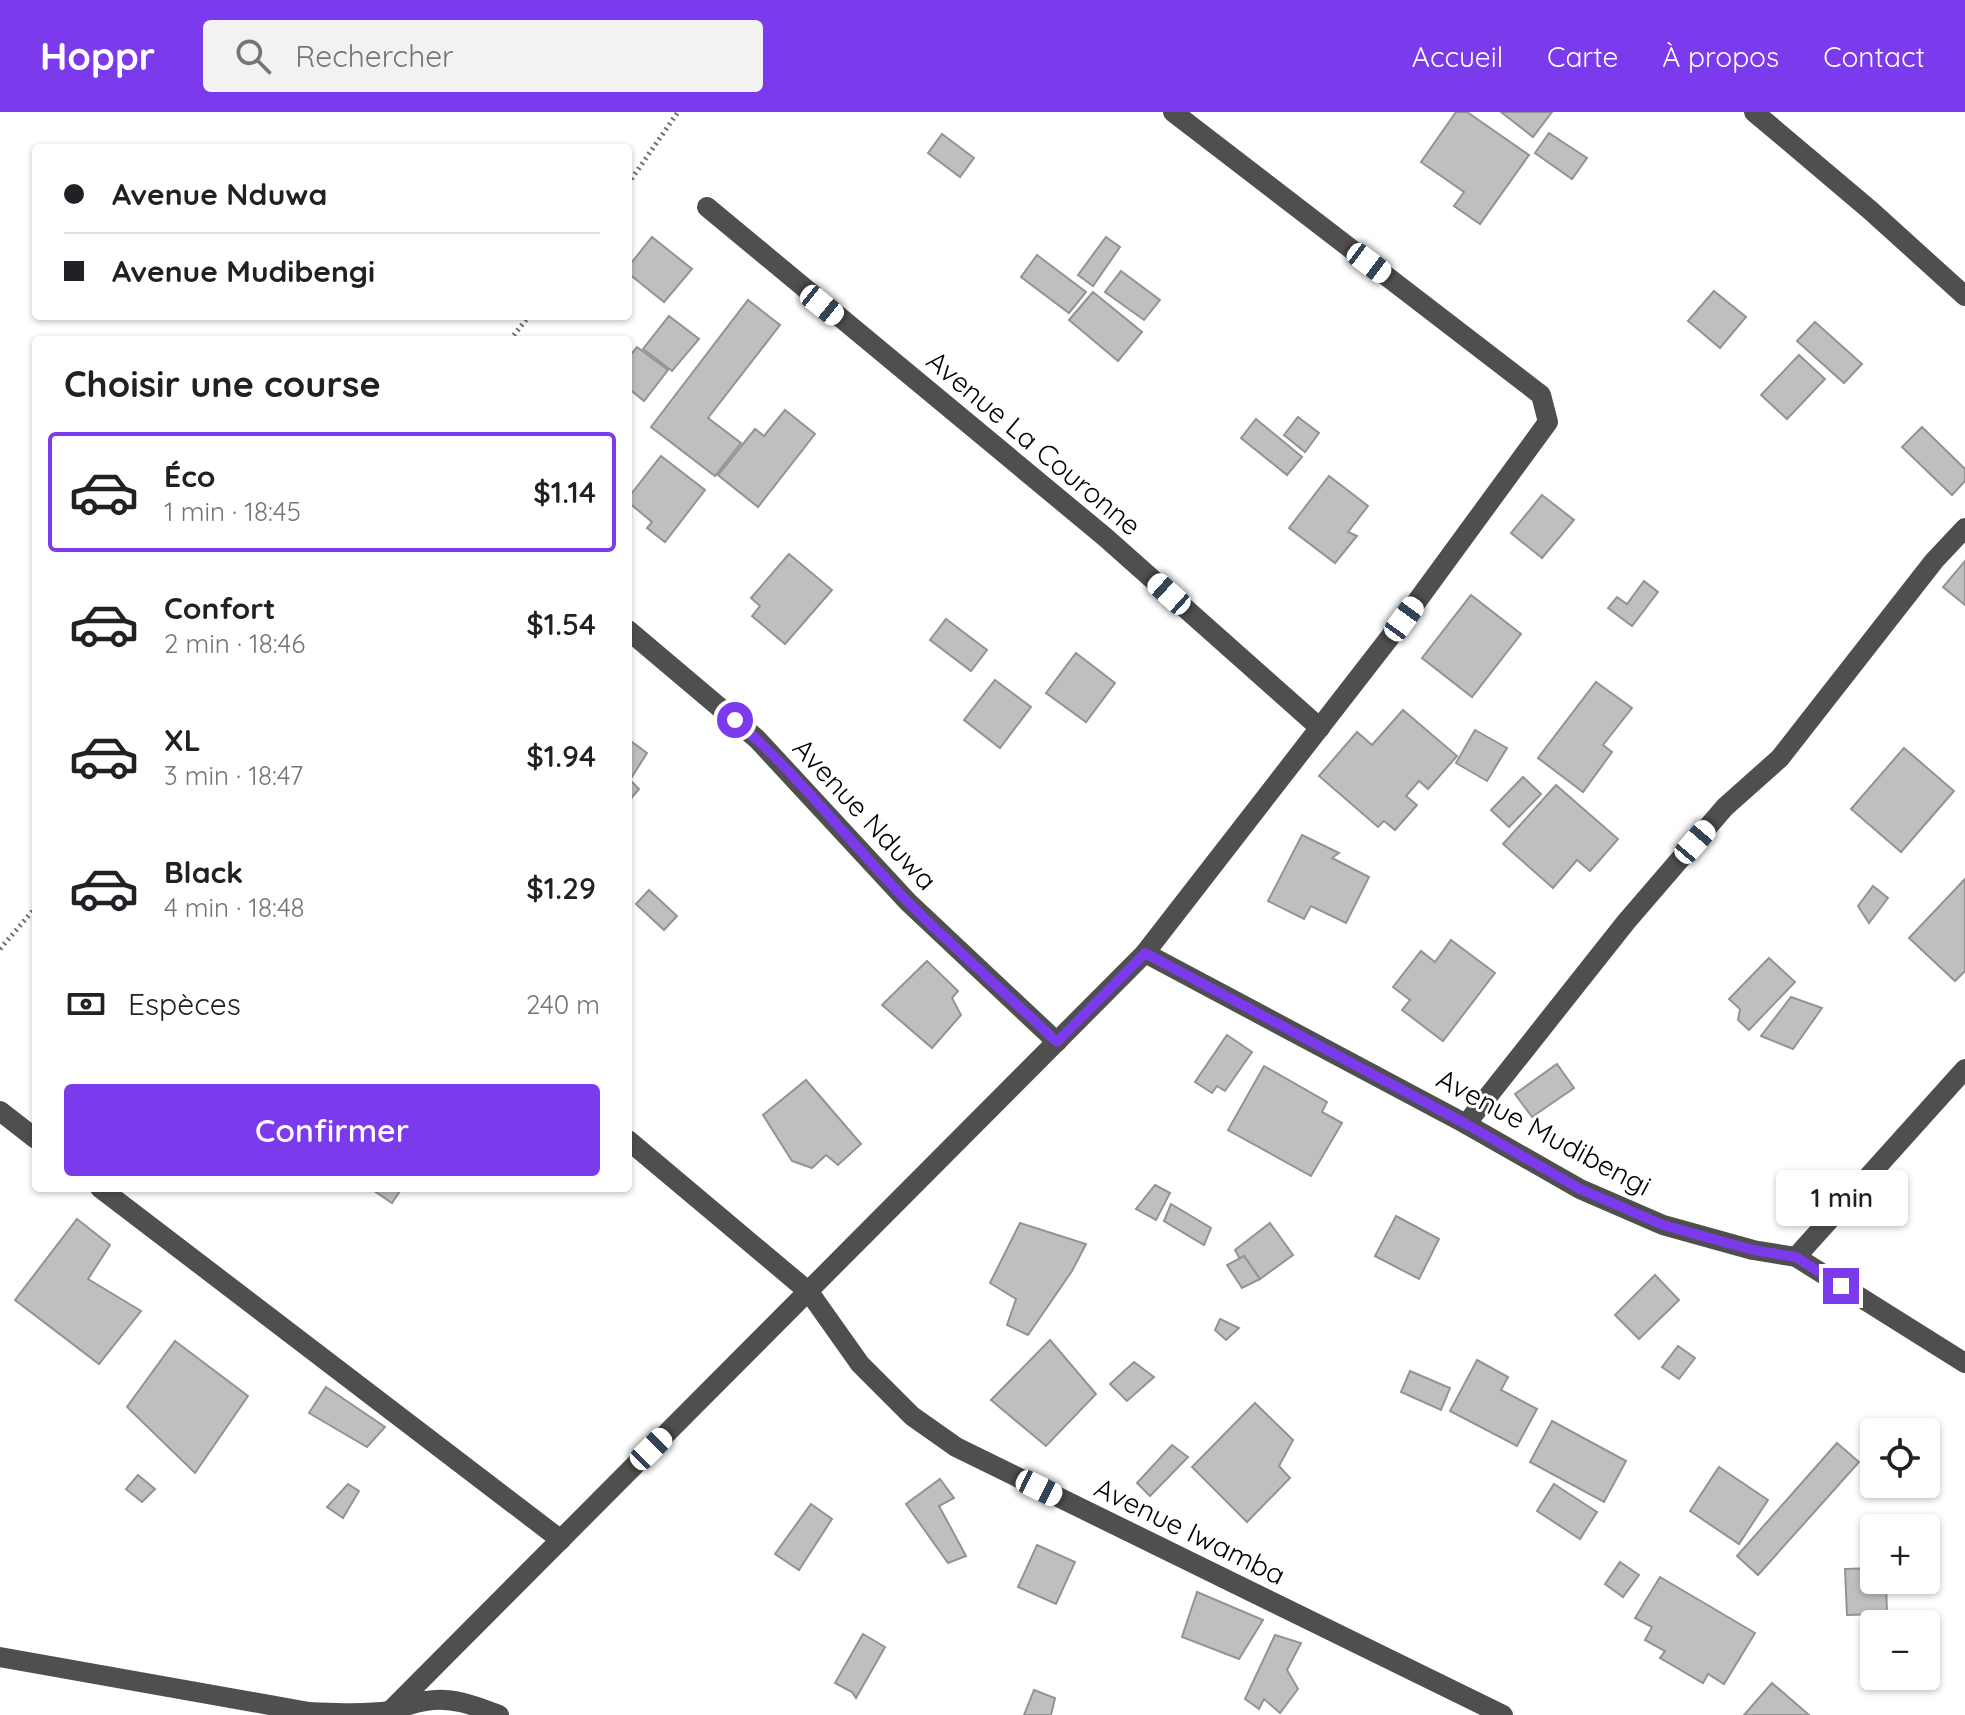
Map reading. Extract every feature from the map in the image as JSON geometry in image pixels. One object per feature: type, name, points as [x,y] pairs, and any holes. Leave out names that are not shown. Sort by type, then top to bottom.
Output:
[{"type":"street","points":[[388,1713],[1145,953],[1404,619],[1548,422],[1541,395],[1173,112]]},
{"type":"street","points":[[1754,112],[1859,200],[1965,296]]},
{"type":"street","name":"Avenue La Couronne","points":[[707,207],[1105,537],[1320,728]]},
{"type":"street","points":[[1466,1124],[1626,922],[1725,807],[1780,758],[1811,722],[1835,685],[1904,598],[1965,528]]},
{"type":"street","name":"Avenue Nduwa","points":[[632,633],[757,739],[908,902],[1057,1042]]},
{"type":"street","name":"Avenue Mudibengi","points":[[1145,953],[1466,1124],[1580,1189],[1663,1225],[1753,1250],[1796,1257],[1965,1363]]},
{"type":"street","points":[[1796,1257],[1965,1069]]},
{"type":"street","points":[[0,1111],[32,1136]]},
{"type":"street","name":"Avenue Iwamba","points":[[632,1143],[809,1292],[860,1364],[912,1416],[956,1447],[1503,1715]]},
{"type":"street","points":[[105,1192],[561,1540]]},
{"type":"street","points":[[0,1657],[283,1708],[346,1714],[388,1713],[441,1699],[470,1704],[499,1715]]},
{"type":"path","points":[[632,178],[678,112]]},
{"type":"path","points":[[513,336],[526,320]]},
{"type":"path","points":[[0,949],[32,912]]},
{"type":"building","points":[[1456,112],[1467,112],[1529,155],[1480,224],[1454,206],[1464,192],[1421,162]]},
{"type":"building","points":[[1501,112],[1552,112],[1533,137]]},
{"type":"building","points":[[1549,133],[1587,158],[1572,179],[1535,153]]},
{"type":"building","points":[[942,134],[974,158],[960,177],[928,153]]},
{"type":"building","points":[[652,237],[692,269],[664,302],[632,276],[632,262]]},
{"type":"building","points":[[1106,237],[1120,247],[1093,286],[1078,275]]},
{"type":"building","points":[[1037,255],[1086,292],[1069,313],[1021,277]]},
{"type":"building","points":[[1121,271],[1160,300],[1144,320],[1105,292]]},
{"type":"building","points":[[1714,291],[1746,317],[1720,348],[1688,321]]},
{"type":"building","points":[[1093,292],[1142,332],[1118,361],[1069,320]]},
{"type":"building","points":[[748,300],[780,325],[708,418],[741,443],[715,476],[651,427]]},
{"type":"building","points":[[669,316],[699,339],[672,371],[643,349]]},
{"type":"building","points":[[1815,322],[1862,364],[1844,383],[1797,341]]},
{"type":"building","points":[[637,347],[668,370],[644,401],[632,391],[632,353]]},
{"type":"building","points":[[1799,355],[1825,379],[1787,419],[1761,395]]},
{"type":"building","points":[[785,410],[815,434],[758,507],[718,475],[755,429],[764,436]]},
{"type":"building","points":[[1298,417],[1319,433],[1305,452],[1284,435]]},
{"type":"building","points":[[1256,419],[1302,457],[1287,475],[1241,438]]},
{"type":"building","points":[[1922,427],[1965,469],[1965,481],[1952,495],[1902,447]]},
{"type":"building","points":[[661,456],[705,490],[665,542],[647,528],[652,522],[632,505],[632,493]]},
{"type":"building","points":[[1329,476],[1368,506],[1348,532],[1357,536],[1335,563],[1289,528]]},
{"type":"building","points":[[1542,495],[1574,520],[1542,558],[1511,533]]},
{"type":"building","points":[[789,554],[832,590],[785,644],[752,616],[760,606],[751,598]]},
{"type":"building","points":[[1965,561],[1965,605],[1943,587]]},
{"type":"building","points":[[1644,581],[1658,592],[1632,626],[1608,608],[1617,597],[1627,604]]},
{"type":"building","points":[[1471,595],[1521,634],[1472,697],[1422,658]]},
{"type":"building","points":[[946,619],[987,650],[971,671],[930,640]]},
{"type":"building","points":[[1076,653],[1115,683],[1086,722],[1046,693]]},
{"type":"building","points":[[995,680],[1031,707],[1000,748],[964,720]]},
{"type":"building","points":[[1596,682],[1632,708],[1603,745],[1612,752],[1583,792],[1538,758]]},
{"type":"building","points":[[1403,710],[1457,756],[1428,789],[1419,781],[1406,796],[1417,805],[1395,830],[1384,821],[1378,827],[1319,776],[1357,732],[1372,745]]},
{"type":"building","points":[[1475,730],[1507,748],[1487,781],[1456,763]]},
{"type":"building","points":[[632,742],[647,753],[632,777]]},
{"type":"building","points":[[1904,748],[1954,791],[1901,852],[1851,809]]},
{"type":"building","points":[[1523,777],[1541,794],[1509,827],[1491,810]]},
{"type":"building","points":[[632,782],[639,789],[632,797]]},
{"type":"building","points":[[1556,785],[1618,839],[1590,871],[1577,860],[1553,888],[1503,844]]},
{"type":"building","points":[[1302,835],[1339,853],[1332,858],[1369,877],[1346,923],[1311,906],[1304,919],[1268,901]]},
{"type":"building","points":[[1965,879],[1965,971],[1955,981],[1909,938]]},
{"type":"building","points":[[1873,886],[1888,898],[1869,923],[1858,906]]},
{"type":"building","points":[[649,890],[677,916],[664,930],[636,904]]},
{"type":"building","points":[[1451,940],[1495,973],[1443,1041],[1402,1010],[1410,1000],[1393,987],[1421,951],[1435,962]]},
{"type":"building","points":[[1769,958],[1795,982],[1749,1030],[1738,1020],[1740,1009],[1729,999]]},
{"type":"building","points":[[927,961],[958,991],[952,998],[961,1015],[932,1048],[882,1005]]},
{"type":"building","points":[[1791,997],[1822,1008],[1793,1049],[1761,1036]]},
{"type":"building","points":[[1227,1035],[1252,1052],[1225,1091],[1217,1086],[1212,1093],[1195,1082]]},
{"type":"building","points":[[1557,1064],[1574,1088],[1532,1117],[1515,1094]]},
{"type":"building","points":[[1264,1066],[1327,1102],[1322,1112],[1342,1123],[1311,1176],[1228,1130]]},
{"type":"building","points":[[806,1080],[861,1144],[838,1165],[826,1155],[812,1168],[792,1161],[763,1115]]},
{"type":"building","points":[[1155,1185],[1170,1193],[1156,1220],[1136,1209]]},
{"type":"building","points":[[376,1192],[399,1192],[392,1203]]},
{"type":"building","points":[[1171,1204],[1211,1228],[1204,1245],[1164,1221]]},
{"type":"building","points":[[1396,1216],[1439,1239],[1419,1279],[1375,1256]]},
{"type":"building","points":[[77,1219],[110,1245],[88,1279],[141,1311],[99,1364],[15,1300]]},
{"type":"building","points":[[1020,1223],[1086,1244],[1072,1271],[1028,1335],[1007,1325],[1016,1299],[990,1283]]},
{"type":"building","points":[[1270,1223],[1293,1255],[1260,1279],[1244,1256],[1240,1259],[1235,1250]]},
{"type":"building","points":[[1244,1256],[1260,1279],[1242,1288],[1227,1265]]},
{"type":"building","points":[[1655,1275],[1679,1300],[1639,1339],[1615,1315]]},
{"type":"building","points":[[1220,1319],[1239,1328],[1226,1340],[1215,1330]]},
{"type":"building","points":[[1050,1340],[1096,1394],[1046,1446],[991,1400]]},
{"type":"building","points":[[175,1341],[248,1396],[195,1473],[127,1407]]},
{"type":"building","points":[[1678,1346],[1695,1358],[1679,1379],[1662,1367]]},
{"type":"building","points":[[1477,1360],[1508,1377],[1501,1390],[1537,1409],[1517,1446],[1450,1411]]},
{"type":"building","points":[[1134,1362],[1154,1377],[1127,1401],[1110,1384]]},
{"type":"building","points":[[1410,1371],[1450,1388],[1441,1410],[1401,1392]]},
{"type":"building","points":[[326,1387],[385,1427],[367,1447],[309,1413]]},
{"type":"building","points":[[1255,1403],[1293,1440],[1279,1466],[1290,1478],[1247,1522],[1192,1467]]},
{"type":"building","points":[[1552,1421],[1626,1461],[1604,1502],[1530,1462]]},
{"type":"building","points":[[1837,1443],[1859,1462],[1758,1575],[1737,1556]]},
{"type":"building","points":[[1172,1445],[1188,1457],[1150,1496],[1137,1483]]},
{"type":"building","points":[[1719,1467],[1768,1500],[1739,1544],[1690,1511]]},
{"type":"building","points":[[138,1475],[155,1489],[142,1502],[126,1489]]},
{"type":"building","points":[[940,1479],[954,1498],[939,1506],[966,1556],[948,1563],[906,1504]]},
{"type":"building","points":[[348,1484],[359,1491],[343,1518],[327,1507]]},
{"type":"building","points":[[1554,1484],[1597,1512],[1580,1539],[1537,1511]]},
{"type":"building","points":[[811,1504],[832,1519],[799,1570],[775,1554]]},
{"type":"building","points":[[1037,1545],[1075,1562],[1056,1604],[1018,1587]]},
{"type":"building","points":[[1620,1562],[1639,1575],[1623,1597],[1605,1584]]},
{"type":"building","points":[[1860,1568],[1860,1594],[1886,1594],[1887,1610],[1860,1610],[1860,1615],[1847,1615],[1845,1569]]},
{"type":"building","points":[[1660,1577],[1755,1633],[1724,1684],[1708,1674],[1703,1683],[1660,1658],[1665,1651],[1645,1640],[1652,1627],[1635,1618]]},
{"type":"building","points":[[1197,1592],[1263,1620],[1239,1659],[1182,1637]]},
{"type":"building","points":[[863,1634],[885,1647],[856,1698],[852,1692],[835,1683]]},
{"type":"building","points":[[1275,1635],[1301,1643],[1287,1670],[1298,1689],[1280,1713],[1264,1699],[1259,1709],[1245,1699]]},
{"type":"building","points":[[1772,1683],[1809,1715],[1744,1715]]},
{"type":"building","points":[[1034,1690],[1055,1698],[1051,1715],[1024,1715]]},
{"type":"route","points":[[735,720],[837,823],[908,902],[1057,1042],[1145,953],[1466,1124],[1580,1189],[1663,1225],[1753,1250],[1796,1257],[1841,1286]]}]
